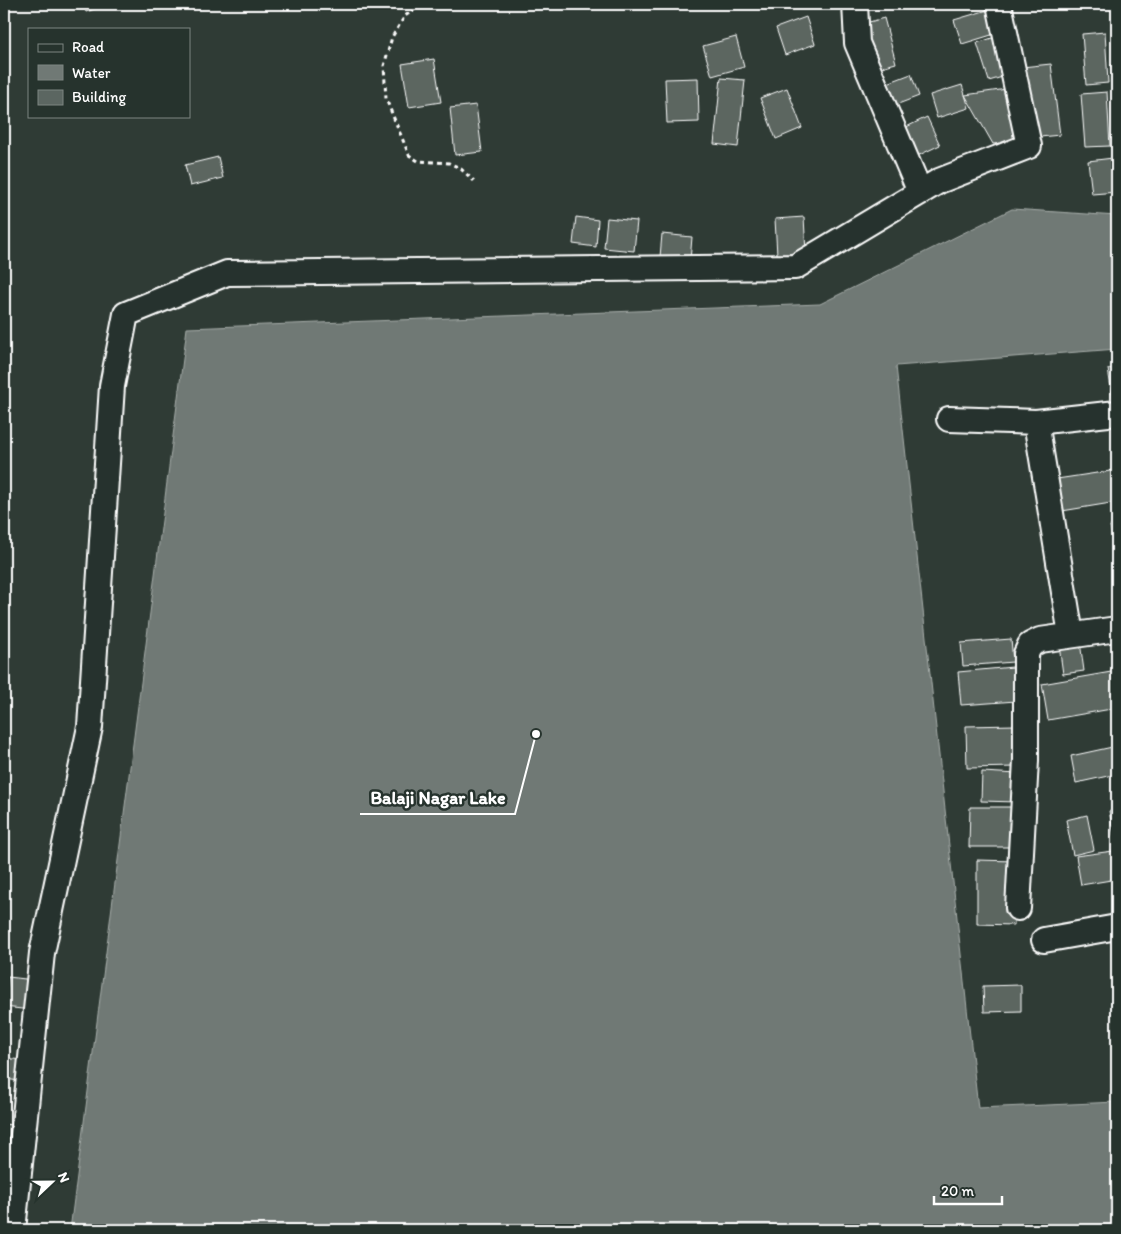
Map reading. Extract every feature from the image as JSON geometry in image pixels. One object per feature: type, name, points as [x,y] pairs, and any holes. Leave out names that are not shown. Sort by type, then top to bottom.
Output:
[{"type":"street","points":[[855,4],[857,43],[920,192]]},
{"type":"street","points":[[13,1230],[42,953],[90,727],[112,386],[126,314],[227,273],[795,267],[939,181],[1029,146],[999,4]]},
{"type":"street","points":[[949,419],[1036,422],[1117,413]]},
{"type":"street","points":[[1036,422],[1071,635]]},
{"type":"street","points":[[1018,908],[1026,760],[1026,654],[1030,645],[1040,640],[1117,630]]},
{"type":"street","points":[[1044,940],[1117,927]]},
{"type":"path","points":[[422,4],[405,16],[392,37],[384,66],[386,99],[409,155],[418,161],[449,163],[460,168],[474,181]]},
{"type":"water","points":[[1012,209],[1117,216],[1117,349],[896,366],[978,1108],[1117,1102],[1117,1230],[70,1230],[187,328],[820,304]]},
{"type":"building","points":[[83,4],[109,4],[86,12]]},
{"type":"building","points":[[991,9],[998,33],[962,44],[954,20]]},
{"type":"building","points":[[806,17],[815,44],[785,55],[776,28]]},
{"type":"building","points":[[884,18],[896,63],[874,69],[862,24]]},
{"type":"building","points":[[1105,32],[1108,83],[1086,85],[1082,34]]},
{"type":"building","points":[[998,36],[1009,75],[989,81],[977,43]]},
{"type":"building","points":[[736,37],[744,67],[712,76],[703,46]]},
{"type":"building","points":[[434,59],[441,102],[409,107],[402,64]]},
{"type":"building","points":[[1051,64],[1060,135],[1030,138],[1022,67]]},
{"type":"building","points":[[1111,65],[1117,65],[1117,95],[1113,95]]},
{"type":"building","points":[[911,74],[919,96],[893,106],[885,84]]},
{"type":"building","points":[[698,78],[699,122],[667,123],[665,79]]},
{"type":"building","points":[[721,78],[745,80],[738,147],[714,144]]},
{"type":"building","points":[[962,85],[969,108],[937,118],[930,95]]},
{"type":"building","points":[[787,88],[802,128],[776,139],[760,98]]},
{"type":"building","points":[[1007,89],[1014,142],[993,144],[965,95]]},
{"type":"building","points":[[1107,92],[1110,146],[1085,147],[1081,94]]},
{"type":"building","points":[[476,105],[482,152],[455,155],[450,108]]},
{"type":"building","points":[[927,117],[940,145],[911,159],[898,131]]},
{"type":"building","points":[[218,157],[223,178],[190,186],[185,165]]},
{"type":"building","points":[[1113,158],[1117,192],[1092,194],[1088,161]]},
{"type":"building","points":[[576,217],[598,220],[596,247],[573,244]]},
{"type":"building","points":[[804,217],[806,253],[777,255],[775,219]]},
{"type":"building","points":[[607,218],[637,221],[634,251],[604,248]]},
{"type":"building","points":[[662,234],[692,237],[690,261],[660,257]]},
{"type":"building","points":[[1117,368],[1117,407],[1114,407],[1108,369]]},
{"type":"building","points":[[1117,470],[1117,502],[1062,511],[1057,479]]},
{"type":"building","points":[[1117,525],[1117,560],[1110,526]]},
{"type":"building","points":[[1011,639],[1013,662],[963,666],[961,643]]},
{"type":"building","points":[[1080,642],[1084,671],[1063,674],[1059,645]]},
{"type":"building","points":[[1013,667],[1016,701],[961,705],[958,672]]},
{"type":"building","points":[[1117,671],[1117,708],[1048,720],[1042,684]]},
{"type":"building","points":[[1015,725],[1016,767],[967,768],[966,726]]},
{"type":"building","points":[[1117,746],[1117,774],[1076,783],[1071,756]]},
{"type":"building","points":[[982,772],[1018,774],[1017,802],[981,801]]},
{"type":"building","points":[[970,807],[1016,807],[1016,847],[969,847]]},
{"type":"building","points":[[1117,809],[1117,843],[1116,844],[1109,811]]},
{"type":"building","points":[[1087,815],[1094,850],[1073,855],[1066,820]]},
{"type":"building","points":[[1113,851],[1117,879],[1081,885],[1076,856]]},
{"type":"building","points":[[977,860],[1014,861],[1014,925],[977,924]]},
{"type":"building","points":[[8,977],[34,980],[31,1010],[4,1007]]},
{"type":"building","points":[[1021,985],[1021,1011],[984,1012],[983,986]]},
{"type":"building","points":[[4,1058],[22,1060],[20,1081],[4,1079]]},
{"type":"building","points":[[4,1124],[21,1126],[18,1159],[4,1157]]},
{"type":"building","points":[[4,1160],[13,1161],[10,1190],[4,1189]]},
{"type":"place","name":"Balaji Nagar Lake","points":[[536,734]]}]
